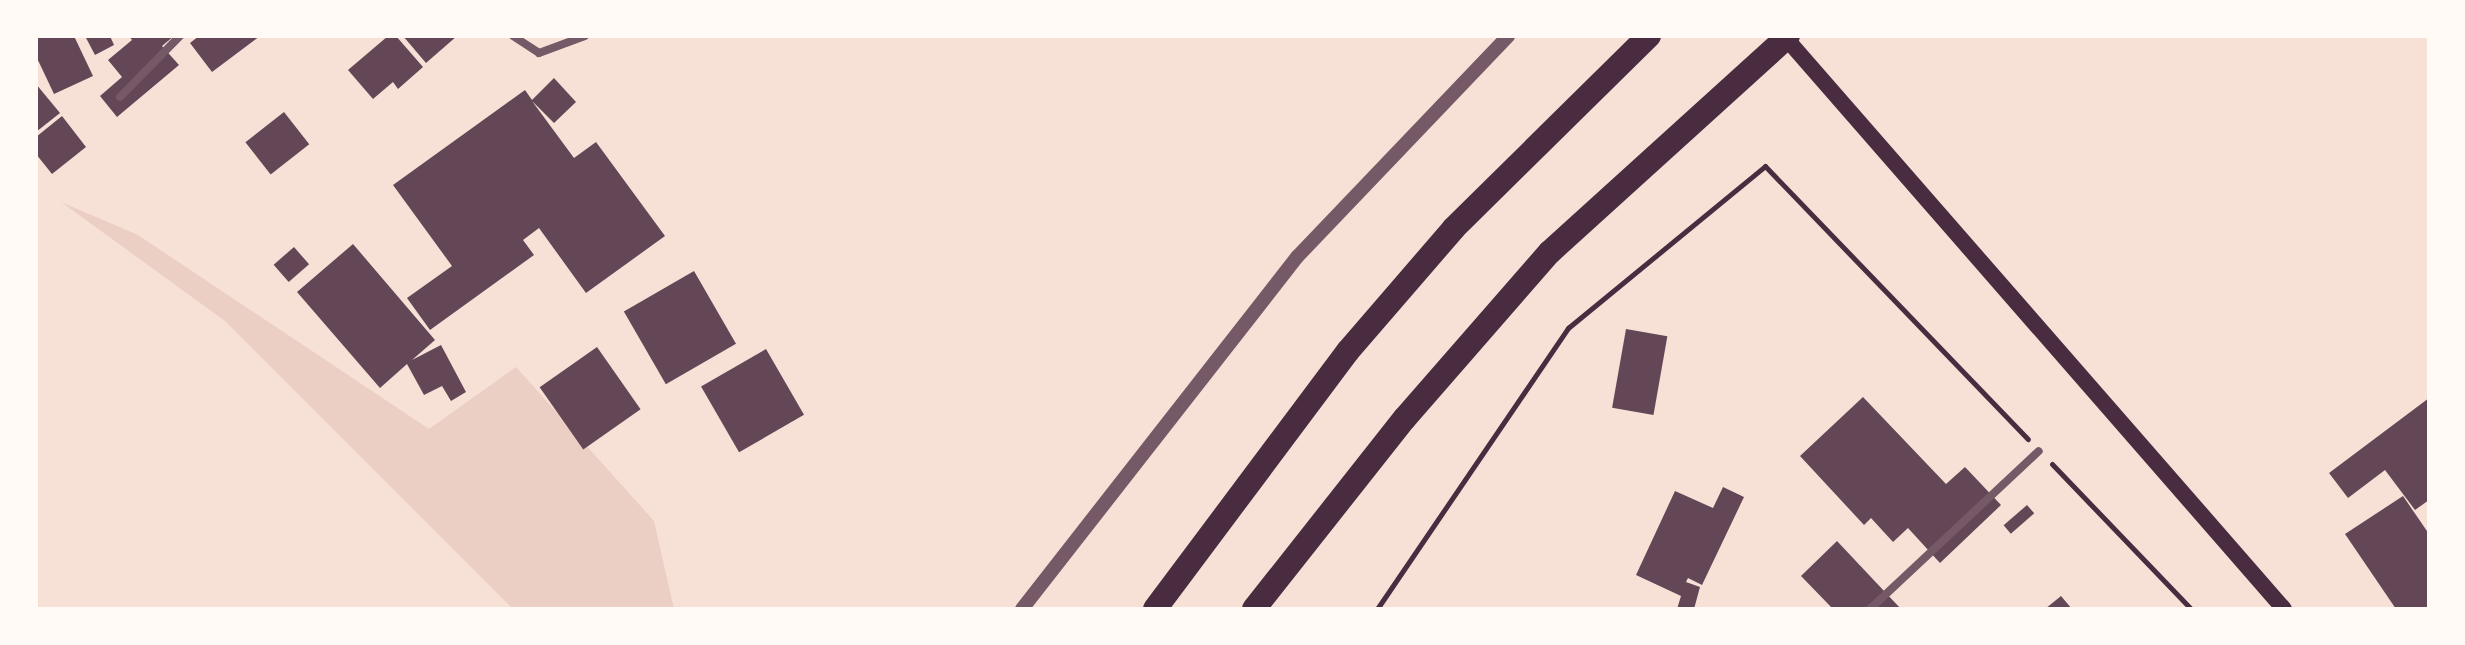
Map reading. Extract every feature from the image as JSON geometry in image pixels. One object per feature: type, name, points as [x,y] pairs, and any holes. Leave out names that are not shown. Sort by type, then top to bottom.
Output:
[{"type":"highway","points":[[1155,609],[1357,339],[1454,228],[1649,36]]},
{"type":"highway","points":[[1254,609],[1405,418],[1550,252],[1786,36]]},
{"type":"main road","points":[[1786,36],[1839,104],[2284,609]]},
{"type":"street","points":[[120,97],[180,36]]},
{"type":"street","points":[[513,36],[539,53],[585,36]]},
{"type":"street","points":[[1022,609],[1297,257],[1508,36]]},
{"type":"street","points":[[1870,609],[2039,451]]},
{"type":"path","points":[[1377,609],[1568,328],[1765,166],[2191,609]]},
{"type":"shaded area","points":[[61,202],[138,235],[429,429],[516,367],[654,521],[674,609],[513,609],[225,321]]},
{"type":"building","points":[[36,36],[74,36],[93,76],[54,94],[36,56]]},
{"type":"building","points":[[85,36],[110,36],[114,45],[95,55]]},
{"type":"building","points":[[129,36],[174,36],[162,46],[179,65],[117,117],[100,96],[122,77],[108,60],[132,40]]},
{"type":"building","points":[[199,36],[260,36],[212,72],[190,43]]},
{"type":"building","points":[[388,36],[396,36],[423,67],[398,89],[393,82],[373,99],[348,70]]},
{"type":"building","points":[[403,36],[457,36],[426,63]]},
{"type":"building","points":[[554,78],[576,102],[554,123],[532,101],[574,158],[596,142],[665,236],[586,293],[539,228],[523,240],[534,255],[430,330],[407,298],[452,266],[393,185],[525,90],[532,100]]},
{"type":"building","points":[[36,84],[60,113],[36,132]]},
{"type":"building","points":[[284,112],[309,144],[271,174],[245,142]]},
{"type":"building","points":[[62,116],[86,147],[52,174],[36,154],[36,137]]},
{"type":"building","points":[[353,244],[435,340],[412,360],[441,345],[466,392],[451,401],[442,386],[424,395],[407,364],[380,388],[297,292]]},
{"type":"building","points":[[294,247],[309,264],[289,282],[274,265]]},
{"type":"building","points":[[694,271],[736,344],[666,384],[624,312]]},
{"type":"building","points":[[1626,329],[1667,336],[1653,415],[1612,408]]},
{"type":"building","points":[[597,347],[641,409],[583,449],[540,387]]},
{"type":"building","points":[[766,349],[804,415],[739,452],[701,387]]},
{"type":"building","points":[[1863,397],[1946,484],[1965,467],[2001,505],[1940,563],[1908,528],[1893,542],[1871,518],[1864,525],[1800,456]]},
{"type":"building","points":[[2429,398],[2429,500],[2415,510],[2385,470],[2348,498],[2329,473]]},
{"type":"building","points":[[1723,487],[1744,497],[1702,585],[1688,578],[1686,582],[1700,587],[1694,609],[1677,609],[1681,596],[1636,575],[1675,491],[1713,508]]},
{"type":"building","points":[[2403,496],[2429,534],[2429,609],[2396,609],[2345,534]]},
{"type":"building","points":[[2027,505],[2034,513],[2011,534],[2004,525]]},
{"type":"building","points":[[1837,541],[1901,609],[1833,609],[1801,576]]},
{"type":"building","points":[[2061,596],[2072,609],[2045,609]]}]
